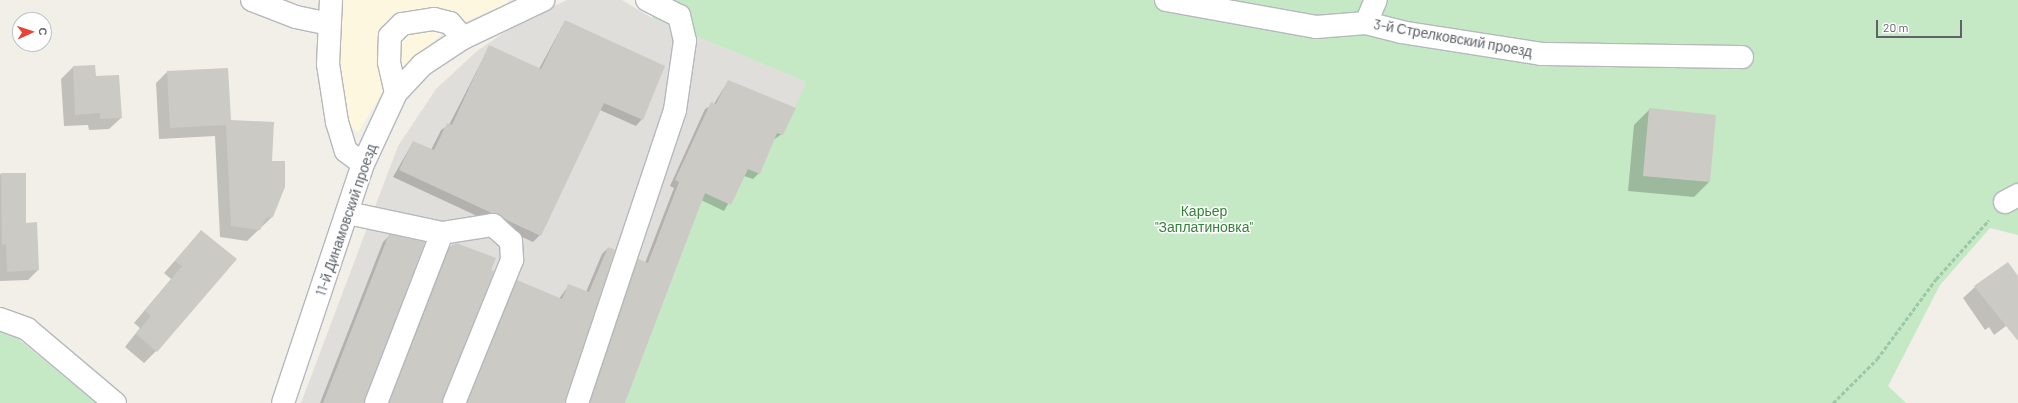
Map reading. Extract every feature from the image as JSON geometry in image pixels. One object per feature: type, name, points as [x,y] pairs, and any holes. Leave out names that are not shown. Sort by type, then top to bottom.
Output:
[{"type":"street","points":[[252,0],[296,17],[329,24]]},
{"type":"street","points":[[331,0],[328,64],[337,122],[346,151],[363,164]]},
{"type":"street","name":"11-й Динамовский проезд","points":[[283,403],[348,213],[363,164],[396,93],[422,65],[464,38],[543,0]]},
{"type":"street","points":[[577,403],[674,110],[685,41],[679,16],[646,0]]},
{"type":"street","name":"3-й Стрелковский проезд","points":[[1166,0],[1316,27],[1366,23],[1541,54],[1742,57]]},
{"type":"street","points":[[1366,23],[1376,0]]},
{"type":"street","points":[[396,93],[389,62],[390,36],[402,24],[434,19],[450,22],[464,38]]},
{"type":"street","points":[[348,213],[442,234],[493,225],[511,241],[512,260],[454,403]]},
{"type":"street","points":[[376,403],[442,234]]},
{"type":"street","points":[[0,319],[27,329],[115,403]]},
{"type":"path","points":[[1833,403],[1877,359],[1936,279],[2012,198]]},
{"type":"shaded area","points":[[342,0],[508,0],[508,3],[446,30],[388,82],[358,133],[343,118],[339,60]]},
{"type":"shaded area","points":[[567,0],[622,0],[652,18],[806,82],[783,135],[760,174],[731,205],[705,193],[625,403],[301,403],[398,146],[436,89],[477,51],[517,24]]},
{"type":"green space","name":"Карьер \"Заплатиновка\"","points":[[659,0],[2018,0],[2018,235],[1990,228],[1940,285],[1888,386],[1906,403],[625,403],[705,193],[731,205],[748,169],[760,174],[777,133],[783,134],[806,82],[652,18]]},
{"type":"green space","points":[[0,330],[10,332],[96,403],[0,403]]},
{"type":"building","points":[[565,20],[665,66],[643,120],[604,103],[541,236],[399,170],[413,141],[434,150],[447,123],[452,125],[489,45],[541,69]]},
{"type":"building","points":[[95,65],[96,76],[119,75],[122,118],[100,119],[100,113],[75,115],[73,66]]},
{"type":"building","points":[[228,68],[231,120],[274,122],[272,161],[285,161],[285,187],[273,217],[266,218],[260,230],[231,226],[226,125],[170,128],[167,71]]},
{"type":"building","points":[[728,80],[796,108],[783,135],[777,133],[760,174],[748,169],[731,205],[705,193],[625,403],[590,403],[638,259],[648,263],[679,182],[675,180],[711,102],[716,104]]},
{"type":"building","points":[[1649,108],[1716,115],[1710,182],[1643,176]]},
{"type":"building","points":[[1,173],[26,173],[26,223],[37,222],[39,270],[7,272],[6,244],[2,245]]},
{"type":"building","points":[[201,230],[237,259],[157,352],[136,334],[151,316],[145,311],[182,266],[175,261]]},
{"type":"building","points":[[389,234],[425,242],[364,403],[323,403]]},
{"type":"building","points":[[456,243],[496,258],[491,270],[494,271],[442,403],[389,403],[449,249]]},
{"type":"building","points":[[608,247],[615,250],[565,403],[467,403],[517,280],[562,299],[568,284],[589,292]]},
{"type":"building","points":[[2008,262],[2018,276],[2018,341],[1974,286]]}]
